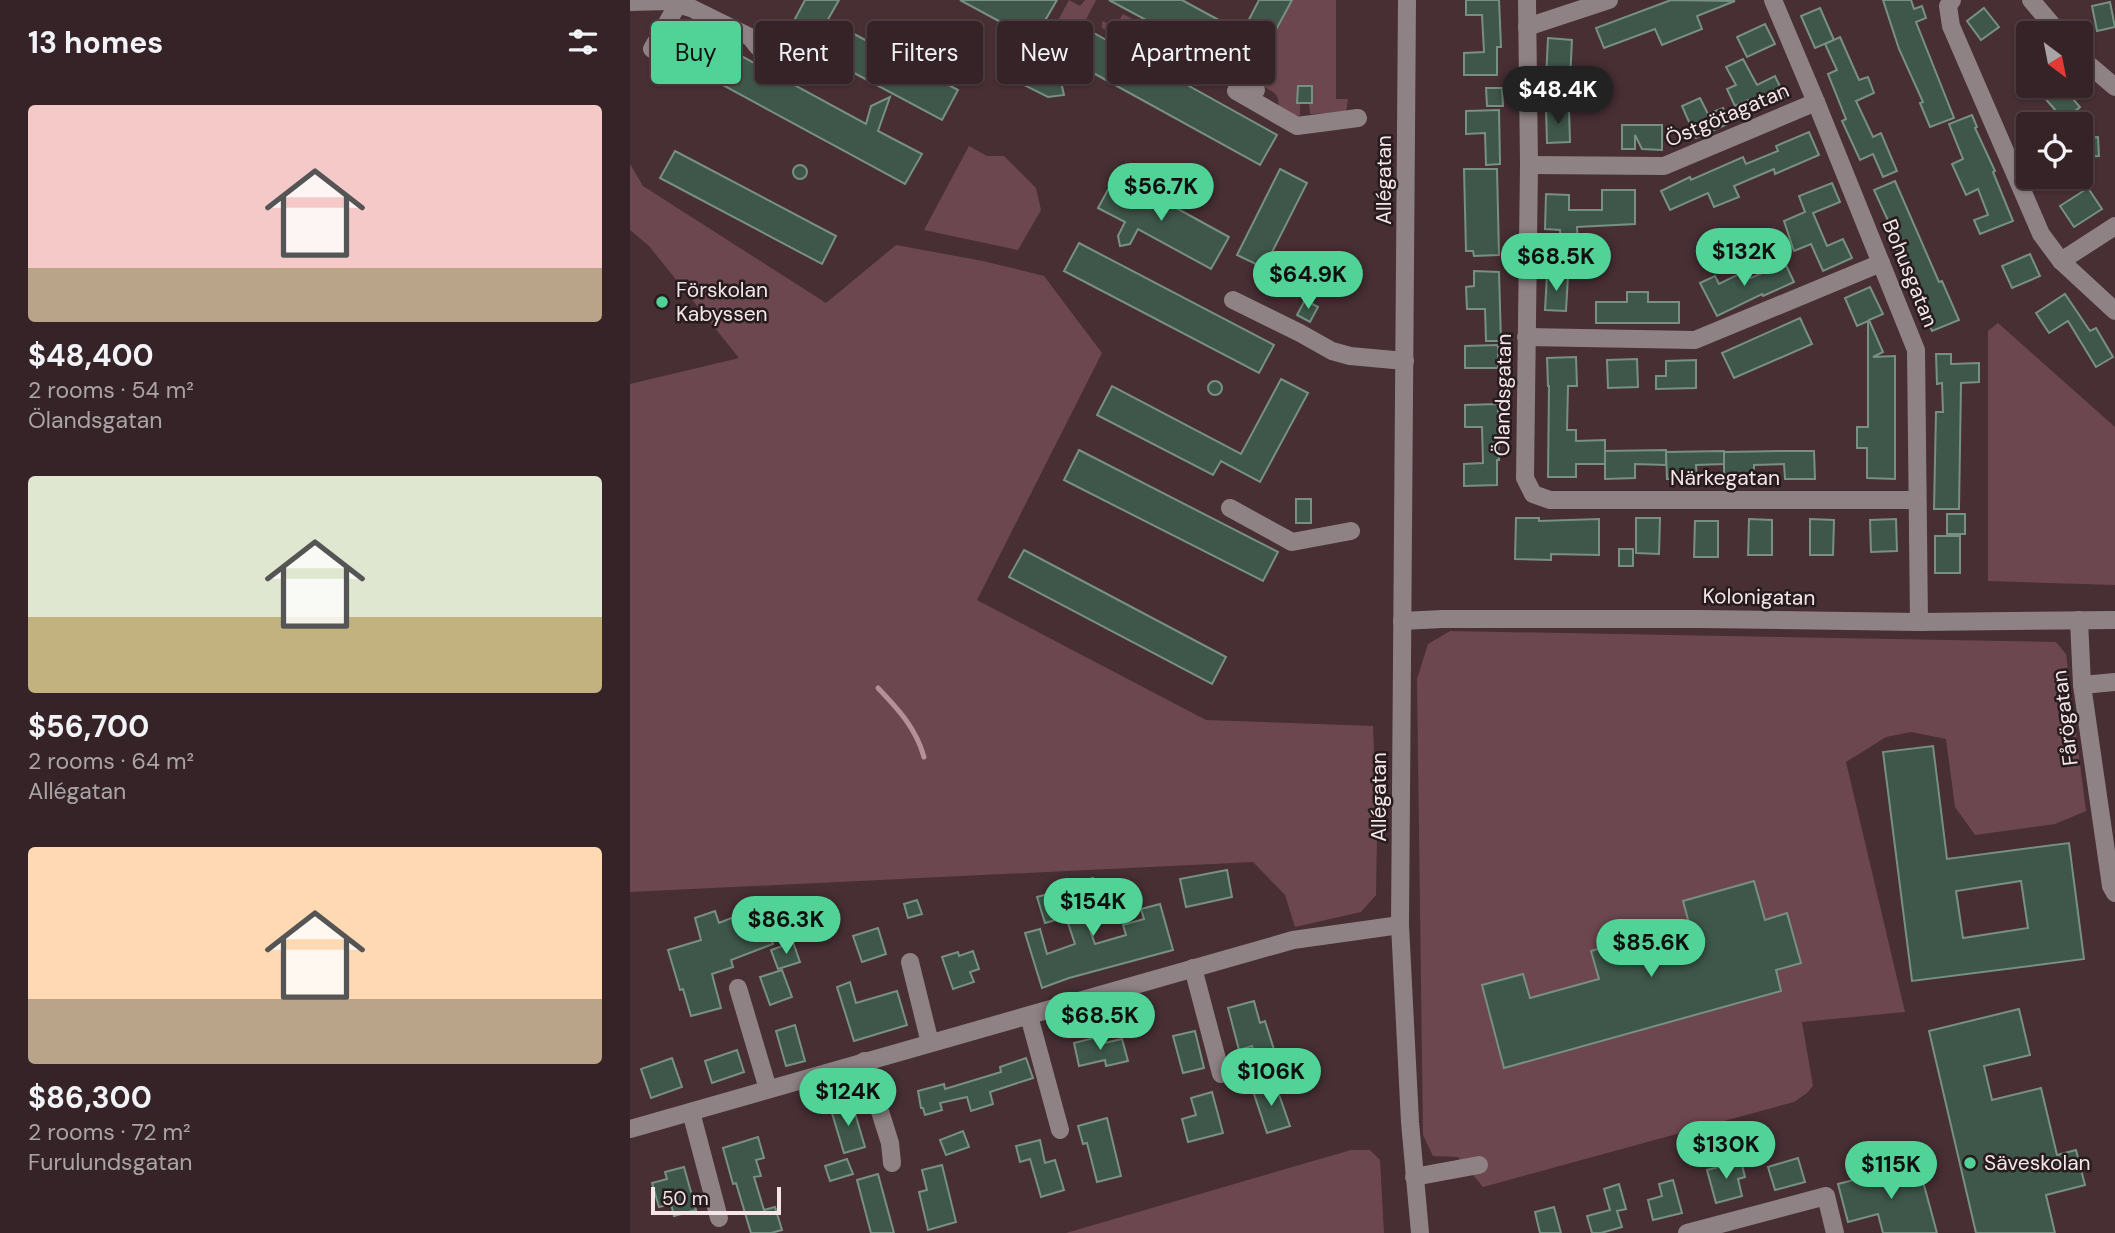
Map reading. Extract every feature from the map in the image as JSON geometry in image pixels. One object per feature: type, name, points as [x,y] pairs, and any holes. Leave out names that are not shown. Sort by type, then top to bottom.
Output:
[{"type":"street","name":"Allégatan","points":[[1407,0],[1400,925],[1410,1122],[1420,1233]]},
{"type":"street","name":"Ölandsgatan","points":[[1527,0],[1530,165],[1525,478],[1534,494]]},
{"type":"street","points":[[1527,27],[1609,0]]},
{"type":"street","name":"Bohusgatan","points":[[1773,0],[1916,350],[1919,622]]},
{"type":"street","points":[[1952,0],[1948,6],[1951,26],[2041,234],[2061,261],[2115,312]]},
{"type":"street","points":[[2031,0],[2049,21]]},
{"type":"street","points":[[630,2],[667,1],[691,8],[750,37],[755,43]]},
{"type":"street","points":[[669,21],[678,5]]},
{"type":"street","points":[[2093,68],[2115,87]]},
{"type":"street","name":"Allégatan","points":[[1244,84],[1268,97],[1271,111]]},
{"type":"street","name":"Allégatan","points":[[1236,91],[1297,125],[1358,118]]},
{"type":"street","name":"Östgötagatan","points":[[1530,165],[1664,166],[1816,102]]},
{"type":"street","points":[[2061,261],[2115,226]]},
{"type":"street","points":[[1526,337],[1695,340],[1881,263]]},
{"type":"street","points":[[1232,294],[1272,321],[1332,351],[1350,356],[1405,361]]},
{"type":"street","name":"Närkegatan","points":[[1534,494],[1550,500],[1917,500]]},
{"type":"street","points":[[1230,502],[1292,542],[1352,531]]},
{"type":"street","name":"Kolonigatan","points":[[1402,621],[1442,618],[1919,622],[2115,620]]},
{"type":"street","name":"Fårögatan","points":[[2079,620],[2082,685],[2111,886],[2115,893]]},
{"type":"street","points":[[2082,685],[2115,682]]},
{"type":"street","points":[[630,1129],[1293,940],[1400,925]]},
{"type":"street","points":[[911,962],[930,1043]]},
{"type":"street","points":[[1193,968],[1221,1074]]},
{"type":"street","points":[[738,988],[768,1089]]},
{"type":"street","points":[[1029,1016],[1060,1130]]},
{"type":"street","points":[[864,1062],[890,1143],[892,1163]]},
{"type":"street","points":[[691,1112],[719,1218]]},
{"type":"street","points":[[1414,1177],[1479,1165]]},
{"type":"street","points":[[1687,1233],[1826,1196],[1835,1233]]},
{"type":"shaded area","points":[[1069,0],[1080,6],[1085,0],[1096,0],[1085,21],[1058,21]]},
{"type":"shaded area","points":[[1292,0],[1336,0],[1336,99],[1348,99],[1346,112],[1310,114],[1312,86],[1298,86],[1297,103],[1300,103],[1300,116],[1288,114],[1279,106],[1278,97],[1259,84],[1275,84],[1275,33]]},
{"type":"shaded area","points":[[1123,14],[1136,21],[1119,21]]},
{"type":"shaded area","points":[[1102,21],[1107,23],[1107,30],[1102,28]]},
{"type":"shaded area","points":[[969,146],[987,156],[1004,156],[1036,188],[1041,210],[1018,250],[924,230]]},
{"type":"shaded area","points":[[630,164],[643,186],[826,303],[896,245],[983,261],[1044,276],[1102,353],[977,600],[1206,720],[1373,726],[1376,895],[1361,912],[1295,927],[1285,895],[1253,862],[630,892],[630,384],[739,358],[649,246],[630,230]]},
{"type":"shaded area","points":[[1998,323],[2115,427],[2115,585],[1988,581],[1988,331]]},
{"type":"shaded area","points":[[1450,631],[2056,642],[2066,654],[2086,811],[2055,824],[1975,835],[1955,807],[1946,739],[1911,732],[1886,737],[1846,762],[1905,1012],[1802,1022],[1813,1086],[1794,1102],[1483,1187],[1458,1157],[1433,1156],[1423,1135],[1417,679],[1428,644]]},
{"type":"shaded area","points":[[1351,1150],[1370,1150],[1380,1160],[1384,1233],[1066,1233]]},
{"type":"building","points":[[805,0],[839,0],[827,21],[794,21]]},
{"type":"building","points":[[960,0],[1057,0],[1045,21],[999,21]]},
{"type":"building","points":[[1109,0],[1182,0],[1221,21],[1148,21]]},
{"type":"building","points":[[1259,0],[1292,0],[1275,31],[1275,21],[1248,21]]},
{"type":"building","points":[[1466,0],[1499,0],[1501,47],[1497,47],[1497,75],[1464,75],[1464,53],[1484,52],[1482,15],[1466,15]]},
{"type":"building","points":[[1671,0],[1735,1],[1697,16],[1702,29],[1662,45],[1655,29],[1604,48],[1596,28]]},
{"type":"building","points":[[1883,0],[1911,0],[1914,9],[1922,6],[1926,18],[1916,22],[1954,118],[1930,127],[1920,103],[1923,102],[1899,49]]},
{"type":"building","points":[[2110,2],[2115,27],[2097,31],[2092,6]]},
{"type":"building","points":[[1820,8],[1834,40],[1815,48],[1801,16]]},
{"type":"building","points":[[1984,8],[1999,27],[1981,40],[1967,21]]},
{"type":"building","points":[[1765,24],[1775,44],[1747,57],[1737,37]]},
{"type":"building","points":[[853,33],[867,41],[867,80],[853,72]]},
{"type":"building","points":[[1093,33],[1107,40],[1107,81],[1093,73]]},
{"type":"building","points":[[1840,37],[1859,80],[1868,77],[1874,93],[1856,101],[1873,137],[1881,133],[1897,171],[1883,177],[1873,154],[1860,160],[1842,121],[1846,119],[1828,74],[1837,70],[1825,44]]},
{"type":"building","points":[[1548,38],[1572,40],[1570,79],[1546,78]]},
{"type":"building","points":[[741,56],[755,63],[755,84],[793,84],[866,124],[871,106],[890,97],[878,131],[922,154],[905,184],[721,84],[741,84]]},
{"type":"building","points":[[1743,59],[1757,85],[1775,76],[1785,97],[1754,111],[1748,100],[1735,106],[1727,89],[1736,85],[1726,67]]},
{"type":"building","points":[[1558,81],[1576,81],[1576,100],[1558,100]]},
{"type":"building","points":[[875,84],[947,84],[958,90],[942,120]]},
{"type":"building","points":[[1022,84],[1061,84],[1064,95],[1048,97]]},
{"type":"building","points":[[1113,84],[1185,84],[1277,135],[1260,165]]},
{"type":"building","points":[[1298,86],[1312,86],[1312,103],[1297,103]]},
{"type":"building","points":[[1486,88],[1502,88],[1503,106],[1487,106]]},
{"type":"building","points":[[1700,98],[1708,114],[1723,108],[1730,123],[1696,138],[1682,106]]},
{"type":"building","points":[[2045,98],[2072,98],[2080,107],[2074,112],[2057,112]]},
{"type":"building","points":[[1569,108],[1570,142],[1547,143],[1546,109]]},
{"type":"building","points":[[1499,110],[1500,164],[1486,165],[1485,133],[1466,134],[1466,111]]},
{"type":"building","points":[[1972,115],[2013,221],[1980,234],[1974,220],[1988,215],[1978,189],[1966,195],[1952,164],[1963,159],[1949,124]]},
{"type":"building","points":[[1622,125],[1662,125],[1662,150],[1642,149],[1635,135],[1635,149],[1622,149]]},
{"type":"building","points":[[1809,132],[1819,155],[1775,174],[1774,169],[1734,186],[1739,197],[1714,207],[1708,193],[1670,210],[1661,191],[1743,157],[1746,164],[1778,151],[1776,146]]},
{"type":"building","points":[[2093,137],[2098,137],[2099,156],[2093,156]]},
{"type":"building","points":[[675,151],[836,236],[822,264],[660,178]]},
{"type":"building","points":[[797,165],[803,165],[807,172],[803,179],[797,179],[793,175],[793,169]]},
{"type":"building","points":[[1280,169],[1307,183],[1264,268],[1237,255]]},
{"type":"building","points":[[1464,169],[1497,169],[1499,255],[1474,256],[1473,251],[1466,251]]},
{"type":"building","points":[[1116,175],[1229,237],[1211,269],[1138,229],[1130,244],[1120,246],[1118,236],[1125,222],[1098,208]]},
{"type":"building","points":[[1895,181],[1939,282],[1942,281],[1959,320],[1932,331],[1893,242],[1897,240],[1874,190]]},
{"type":"building","points":[[1832,183],[1840,202],[1813,213],[1827,246],[1843,239],[1852,258],[1823,271],[1811,244],[1794,251],[1784,221],[1805,212],[1799,196]]},
{"type":"building","points":[[2089,189],[2102,209],[2074,227],[2060,206]]},
{"type":"building","points":[[1602,190],[1635,190],[1635,224],[1577,227],[1578,249],[1561,250],[1560,230],[1545,229],[1546,194],[1569,195],[1569,210],[1602,210]]},
{"type":"building","points":[[1079,243],[1274,345],[1259,373],[1064,271]]},
{"type":"building","points":[[2030,254],[2040,276],[2012,288],[2002,266]]},
{"type":"building","points":[[1785,263],[1794,282],[1717,316],[1700,283],[1715,276],[1719,284],[1747,270],[1751,278]]},
{"type":"building","points":[[1474,271],[1499,272],[1501,341],[1486,341],[1485,309],[1467,309],[1466,287],[1474,286]]},
{"type":"building","points":[[1547,275],[1568,276],[1566,311],[1545,310]]},
{"type":"building","points":[[1870,287],[1883,314],[1869,320],[1883,352],[1873,357],[1895,356],[1895,479],[1867,478],[1867,448],[1857,448],[1857,427],[1868,427],[1868,321],[1857,326],[1845,298]]},
{"type":"building","points":[[1627,292],[1648,292],[1648,302],[1679,302],[1679,323],[1596,323],[1596,302],[1627,302]]},
{"type":"building","points":[[2065,294],[2090,331],[2096,328],[2113,357],[2096,367],[2068,321],[2049,333],[2036,313]]},
{"type":"building","points":[[1305,300],[1318,307],[1310,322],[1297,315]]},
{"type":"building","points":[[1800,318],[1812,344],[1734,378],[1722,353]]},
{"type":"building","points":[[1498,345],[1498,368],[1465,368],[1465,346]]},
{"type":"building","points":[[1936,354],[1951,354],[1951,364],[1979,363],[1979,382],[1961,383],[1959,509],[1934,509],[1936,412],[1943,412],[1942,383],[1937,384]]},
{"type":"building","points":[[1576,357],[1577,386],[1568,386],[1567,430],[1576,430],[1576,441],[1605,440],[1605,464],[1576,464],[1576,477],[1548,477],[1547,358]]},
{"type":"building","points":[[1637,359],[1638,387],[1608,388],[1607,360]]},
{"type":"building","points":[[1696,360],[1696,388],[1656,389],[1656,376],[1666,376],[1666,361]]},
{"type":"building","points":[[1281,379],[1308,393],[1260,482],[1221,461],[1213,475],[1097,415],[1112,386],[1241,454]]},
{"type":"building","points":[[1212,381],[1218,381],[1222,388],[1218,395],[1212,395],[1208,391],[1208,385]]},
{"type":"building","points":[[1498,404],[1497,485],[1464,486],[1464,464],[1483,463],[1482,427],[1465,427],[1465,405]]},
{"type":"building","points":[[1079,450],[1278,552],[1263,581],[1064,480]]},
{"type":"building","points":[[1666,450],[1666,465],[1635,464],[1635,478],[1605,479],[1605,451]]},
{"type":"building","points":[[1724,451],[1724,464],[1696,465],[1697,479],[1667,479],[1666,452]]},
{"type":"building","points":[[1814,451],[1815,479],[1785,479],[1784,464],[1754,465],[1754,479],[1724,479],[1724,452]]},
{"type":"building","points":[[1296,499],[1311,499],[1311,523],[1296,523]]},
{"type":"building","points":[[1947,514],[1965,514],[1965,534],[1947,534]]},
{"type":"building","points":[[1516,518],[1539,518],[1539,521],[1599,519],[1599,555],[1551,554],[1551,560],[1515,559]]},
{"type":"building","points":[[1636,518],[1660,518],[1659,554],[1636,553]]},
{"type":"building","points":[[1749,519],[1772,520],[1772,555],[1748,555]]},
{"type":"building","points":[[1810,519],[1834,520],[1833,555],[1810,555]]},
{"type":"building","points":[[1896,519],[1897,551],[1871,552],[1870,520]]},
{"type":"building","points":[[1695,521],[1718,521],[1718,557],[1694,557]]},
{"type":"building","points":[[1935,536],[1960,536],[1960,573],[1935,573]]},
{"type":"building","points":[[1619,549],[1633,549],[1633,566],[1619,566]]},
{"type":"building","points":[[1024,550],[1226,657],[1212,684],[1009,577]]},
{"type":"building","points":[[1933,746],[1947,859],[2069,843],[2084,959],[1912,981],[1883,752]],"holes":[[[2021,881],[2028,928],[1963,938],[1956,891]]]},
{"type":"building","points":[[1227,870],[1232,897],[1186,907],[1180,879]]},
{"type":"building","points":[[1093,878],[1098,893],[1079,899],[1095,944],[1126,935],[1123,925],[1144,919],[1141,909],[1160,904],[1173,950],[1042,988],[1025,933],[1040,929],[1047,954],[1075,944],[1066,917],[1045,923],[1037,897],[1077,886],[1076,883]]},
{"type":"building","points":[[1754,881],[1765,920],[1787,913],[1801,963],[1776,970],[1781,991],[1504,1068],[1482,985],[1523,974],[1530,998],[1599,979],[1591,951],[1689,923],[1683,901]]},
{"type":"building","points":[[917,900],[922,914],[908,918],[904,904]]},
{"type":"building","points":[[759,907],[773,944],[731,960],[733,967],[712,974],[721,1008],[691,1016],[668,950],[701,940],[695,918],[715,911],[719,923]]},
{"type":"building","points":[[878,928],[886,954],[862,962],[853,936]]},
{"type":"building","points":[[793,942],[800,962],[778,969],[771,950]]},
{"type":"building","points":[[973,951],[979,969],[970,972],[974,982],[953,989],[942,957],[958,952],[959,956]]},
{"type":"building","points":[[782,970],[792,997],[770,1005],[760,977]]},
{"type":"building","points":[[850,982],[856,1003],[897,991],[907,1025],[854,1041],[837,987]]},
{"type":"building","points":[[1254,1001],[1260,1023],[1265,1021],[1282,1075],[1269,1079],[1261,1053],[1255,1055],[1252,1046],[1239,1050],[1228,1008]]},
{"type":"building","points":[[2019,1009],[2030,1055],[1984,1066],[1992,1100],[2041,1088],[2057,1155],[2076,1150],[2085,1185],[2046,1195],[2055,1233],[1976,1233],[1929,1031]]},
{"type":"building","points":[[795,1025],[805,1061],[786,1066],[776,1031]]},
{"type":"building","points":[[1195,1031],[1204,1068],[1183,1073],[1173,1036]]},
{"type":"building","points":[[1102,1036],[1104,1043],[1122,1039],[1128,1061],[1106,1066],[1105,1060],[1079,1066],[1074,1043]]},
{"type":"building","points":[[737,1050],[744,1072],[712,1083],[705,1061]]},
{"type":"building","points":[[672,1058],[682,1087],[651,1098],[641,1069]]},
{"type":"building","points":[[1026,1058],[1033,1078],[990,1092],[993,1104],[971,1111],[967,1097],[940,1103],[942,1110],[925,1115],[921,1108],[918,1091],[944,1084],[945,1089],[1001,1072],[1000,1067]]},
{"type":"building","points":[[1275,1083],[1290,1126],[1267,1133],[1253,1091]]},
{"type":"building","points":[[1212,1092],[1223,1133],[1188,1142],[1182,1119],[1196,1115],[1191,1098]]},
{"type":"building","points":[[852,1103],[865,1147],[844,1153],[831,1110]]},
{"type":"building","points":[[1107,1118],[1121,1176],[1097,1182],[1087,1143],[1083,1144],[1078,1126]]},
{"type":"building","points":[[963,1131],[969,1147],[946,1155],[940,1140]]},
{"type":"building","points":[[758,1137],[764,1158],[756,1160],[761,1176],[754,1177],[764,1210],[775,1207],[782,1230],[771,1233],[751,1233],[723,1148]]},
{"type":"building","points":[[1040,1140],[1045,1163],[1055,1160],[1064,1190],[1041,1197],[1030,1159],[1020,1162],[1016,1146]]},
{"type":"building","points":[[1798,1158],[1805,1182],[1775,1190],[1768,1167]]},
{"type":"building","points":[[847,1159],[853,1174],[830,1181],[825,1166]]},
{"type":"building","points":[[1741,1161],[1745,1177],[1738,1179],[1742,1196],[1716,1203],[1707,1170]]},
{"type":"building","points":[[1918,1163],[1937,1233],[1883,1233],[1878,1214],[1848,1222],[1838,1184]]},
{"type":"building","points":[[942,1165],[956,1222],[928,1230],[919,1192],[927,1190],[922,1170]]},
{"type":"building","points":[[684,1167],[696,1210],[674,1216],[671,1204],[659,1207],[652,1183],[667,1179],[665,1172]]},
{"type":"building","points":[[878,1174],[894,1233],[871,1233],[857,1180]]},
{"type":"building","points":[[1673,1180],[1682,1213],[1653,1220],[1648,1200],[1662,1196],[1659,1184]]},
{"type":"building","points":[[1619,1184],[1626,1209],[1617,1211],[1622,1227],[1592,1233],[1587,1216],[1610,1210],[1604,1189]]},
{"type":"building","points":[[1554,1207],[1561,1233],[1540,1233],[1535,1212]]},
{"type":"waterway","points":[[878,688],[911,728],[924,757]]},
{"type":"place","name":"Förskolan Kabyssen","points":[[662,302]]},
{"type":"place","name":"Säveskolan","points":[[1970,1163]]}]
